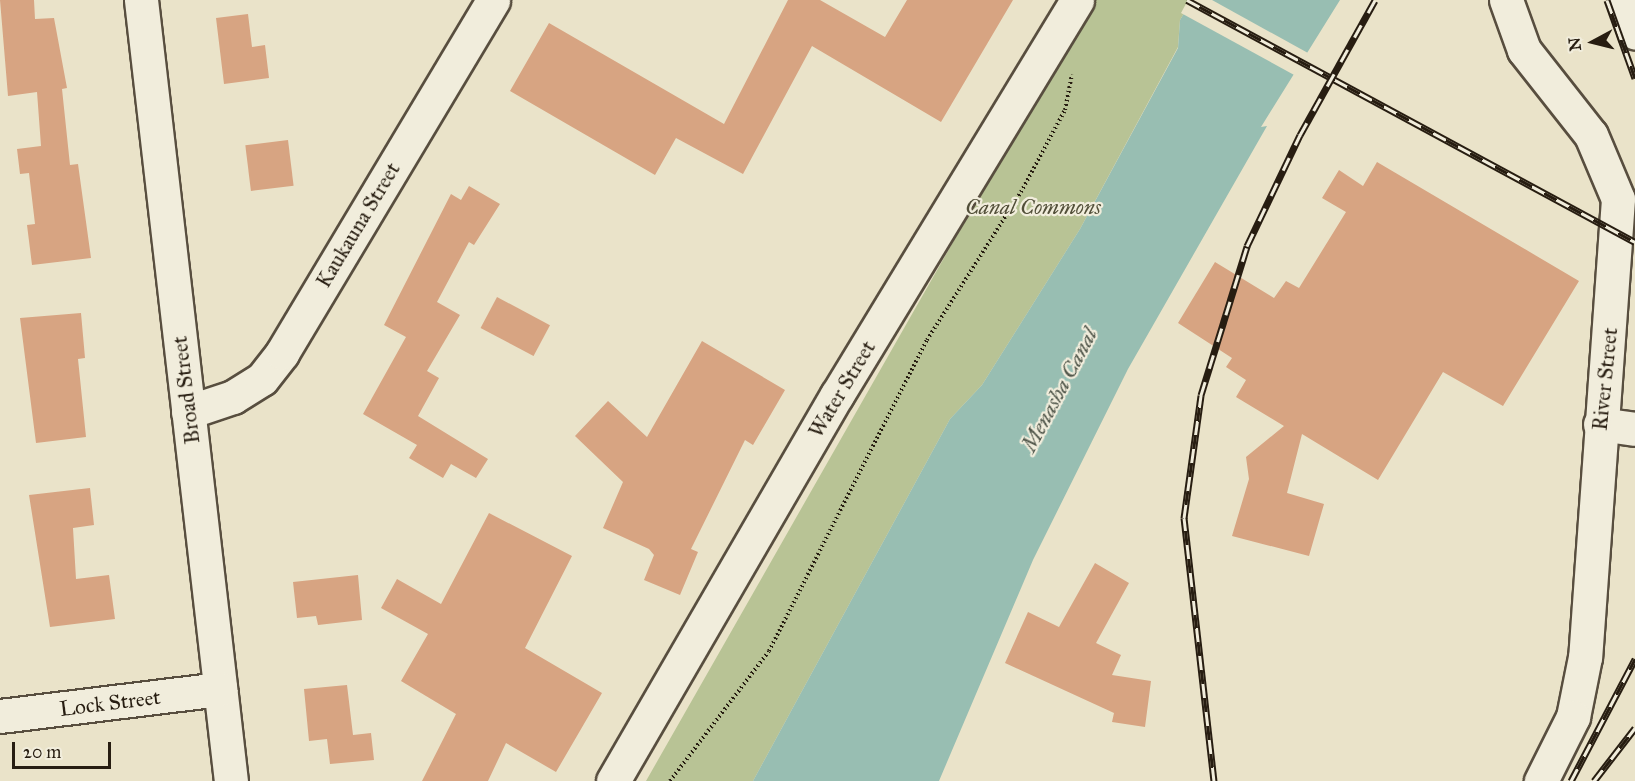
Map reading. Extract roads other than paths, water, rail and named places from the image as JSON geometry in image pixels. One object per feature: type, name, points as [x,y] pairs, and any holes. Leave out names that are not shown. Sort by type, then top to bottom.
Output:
[{"type":"street","name":"Broad Street","points":[[141,0],[231,781]]},
{"type":"street","name":"Kaukauna Street","points":[[188,412],[243,391],[262,379],[282,353],[493,0]]},
{"type":"street","name":"Water Street","points":[[613,781],[837,395],[1077,0]]},
{"type":"street","points":[[1625,0],[1635,33]]},
{"type":"street","name":"River Street","points":[[1515,3],[1524,50],[1591,135],[1618,199],[1620,234],[1600,424],[1585,657],[1573,717],[1541,781]]},
{"type":"street","points":[[1600,424],[1635,429]]},
{"type":"street","name":"Lock Street","points":[[0,716],[220,690]]},
{"type":"water","name":"Menasha Canal","points":[[1192,0],[1340,0],[1261,127],[1267,126],[1128,369],[1033,560],[939,781],[753,781],[950,419],[982,385],[1080,229],[1178,48],[1180,20]]},
{"type":"railway","points":[[1187,0],[1635,242]]},
{"type":"railway","points":[[1214,781],[1184,518],[1201,395],[1247,246],[1300,135],[1375,0]]},
{"type":"railway","points":[[1607,0],[1635,78]]},
{"type":"railway","points":[[1571,781],[1635,659]]},
{"type":"railway","points":[[1594,781],[1635,728]]},
{"type":"park label","name":"Canal Commons","points":[[1033,207]]}]
